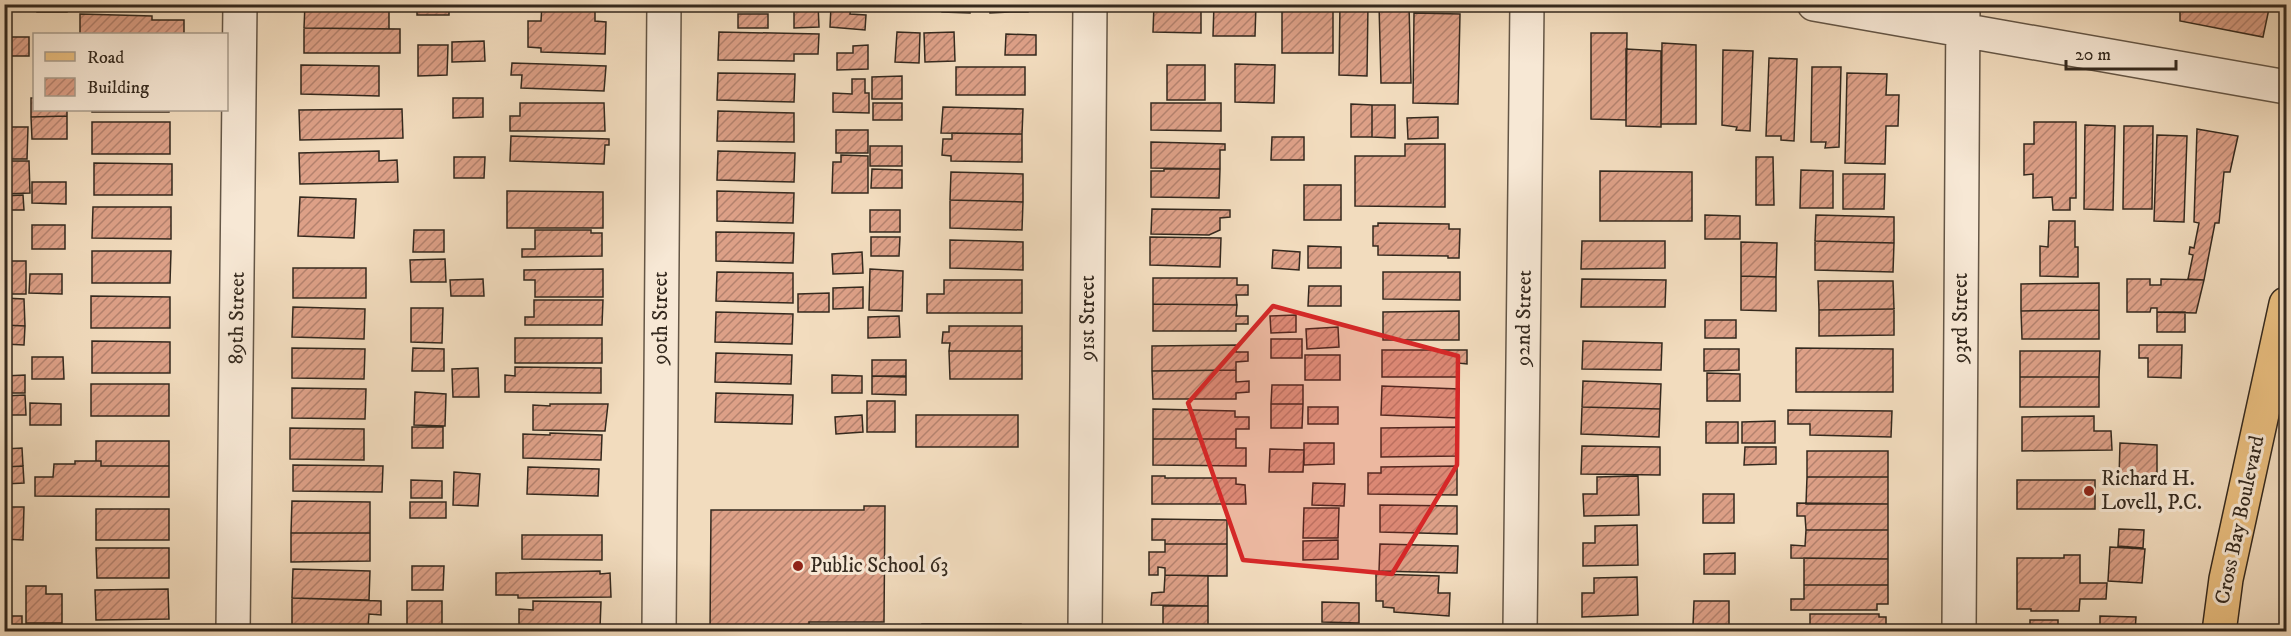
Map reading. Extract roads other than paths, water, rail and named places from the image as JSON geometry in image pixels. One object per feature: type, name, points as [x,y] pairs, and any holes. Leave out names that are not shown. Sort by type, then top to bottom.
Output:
[{"type":"main road","name":"Cross Bay Boulevard","points":[[2219,632],[2226,579],[2286,304]]},
{"type":"street","name":"89th Street","points":[[233,632],[240,4]]},
{"type":"street","name":"90th Street","points":[[659,632],[664,4]]},
{"type":"street","name":"91st Street","points":[[1085,632],[1090,4]]},
{"type":"street","name":"92nd Street","points":[[1520,632],[1527,4]]},
{"type":"street","points":[[1814,4],[1963,18],[2286,87]]},
{"type":"street","name":"93rd Street","points":[[1959,632],[1963,18]]},
{"type":"place","name":"Richard H. Lovell, P.C.","points":[[2089,491]]},
{"type":"place","name":"Public School 63","points":[[798,566]]}]
